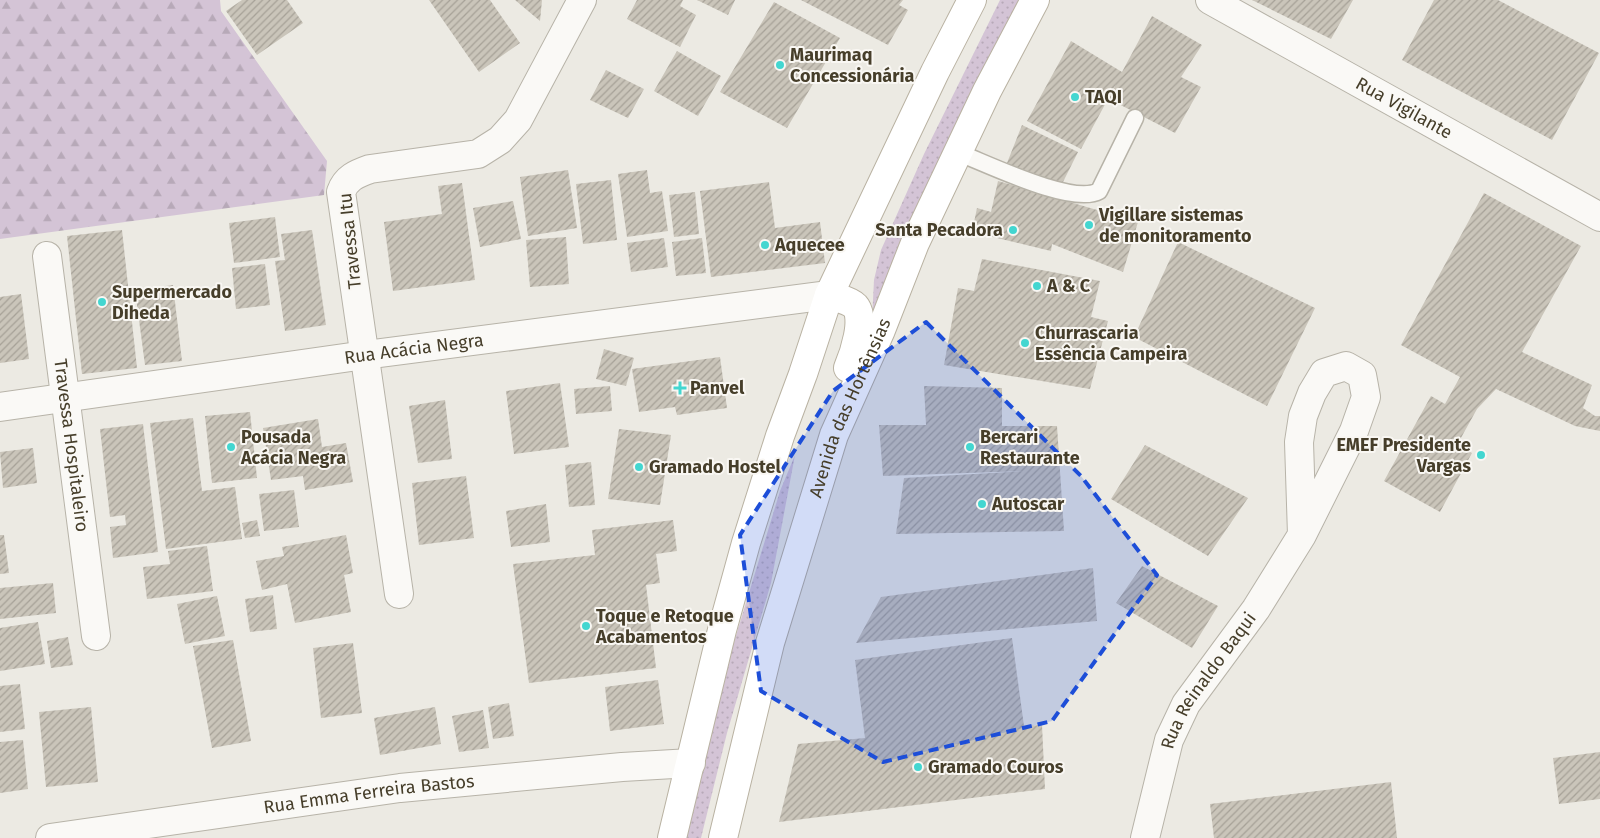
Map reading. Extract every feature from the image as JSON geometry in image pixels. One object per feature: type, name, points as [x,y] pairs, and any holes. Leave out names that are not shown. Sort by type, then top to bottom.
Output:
[{"type":"main road","points":[[672,838],[722,630],[746,544],[828,295],[917,107],[972,0]]},
{"type":"main road","name":"Avenida das Hortênsias","points":[[723,838],[770,643],[834,435],[880,330],[915,243],[987,91],[1035,0]]},
{"type":"main road","points":[[794,566],[807,485],[826,420],[850,363],[860,327],[859,314],[854,305],[828,295]]},
{"type":"street","name":"Travessa Itu","points":[[399,594],[341,192],[345,182],[354,175],[370,169],[478,154],[500,140],[518,120],[582,0]]},
{"type":"street","name":"Rua Vigilante","points":[[1210,0],[1600,216]]},
{"type":"street","name":"Travessa Hospitaleiro","points":[[47,256],[96,636]]},
{"type":"street","name":"Rua Acácia Negra","points":[[0,407],[365,355],[828,295]]},
{"type":"street","name":"Rua Reinaldo Baqui","points":[[1145,838],[1169,740],[1186,704],[1256,609],[1302,535],[1354,431],[1366,397],[1362,375],[1346,366],[1324,373],[1312,393],[1303,416],[1299,442],[1302,535]]},
{"type":"street","name":"Rua Emma Ferreira Bastos","points":[[50,838],[400,788],[622,767],[691,763]]},
{"type":"lane","points":[[959,153],[1067,194],[1092,195],[1099,191],[1136,118]]},
{"type":"highlighted area","points":[[926,322],[1081,476],[1157,575],[1052,721],[883,762],[761,691],[740,535],[833,391]]},
{"type":"green space","points":[[0,0],[220,0],[221,11],[327,161],[324,195],[0,239]]},
{"type":"green space","points":[[1000,0],[1024,0],[872,320],[874,280],[881,250],[924,154]]},
{"type":"green space","points":[[795,455],[771,583],[727,733],[701,838],[682,838],[714,708],[780,491]]},
{"type":"building","points":[[242,0],[287,0],[303,23],[257,55],[226,11]]},
{"type":"building","points":[[429,0],[490,0],[520,43],[479,72]]},
{"type":"building","points":[[515,0],[542,0],[540,21]]},
{"type":"building","points":[[637,0],[683,0],[680,6],[696,15],[680,47],[627,19]]},
{"type":"building","points":[[697,0],[735,0],[728,15]]},
{"type":"building","points":[[801,0],[903,0],[899,5],[908,10],[888,45]]},
{"type":"building","points":[[1252,0],[1353,0],[1331,39]]},
{"type":"building","points":[[1434,0],[1498,0],[1599,53],[1552,140],[1402,60]]},
{"type":"building","name":"Maurimaq Concessionária","points":[[774,2],[840,38],[787,128],[720,92]]},
{"type":"building","points":[[1152,16],[1202,45],[1181,77],[1201,87],[1175,133],[1109,99],[1116,84],[1081,149],[1027,121],[1071,41],[1122,72]]},
{"type":"building","points":[[677,51],[721,76],[698,116],[654,91]]},
{"type":"building","points":[[606,70],[644,89],[628,118],[590,100]]},
{"type":"building","points":[[1022,125],[1078,152],[1060,188],[1007,163]]},
{"type":"building","points":[[568,170],[577,228],[528,236],[520,177]]},
{"type":"building","points":[[647,170],[650,193],[662,191],[668,231],[627,237],[618,174]]},
{"type":"building","points":[[611,180],[617,240],[583,244],[576,184]]},
{"type":"building","name":"Vigillare sistemas de monitoramento","points":[[998,181],[1138,222],[1123,272],[1052,244],[1051,251],[972,232],[977,208],[991,212]]},
{"type":"building","name":"Aquecee","points":[[769,182],[775,228],[820,222],[825,263],[711,277],[700,191]]},
{"type":"building","points":[[462,183],[475,280],[393,291],[384,222],[442,214],[438,186]]},
{"type":"building","points":[[695,192],[699,234],[674,237],[669,195]]},
{"type":"building","points":[[1484,193],[1581,246],[1522,352],[1592,385],[1583,408],[1595,416],[1600,416],[1600,431],[1575,426],[1496,389],[1477,409],[1457,445],[1472,453],[1440,512],[1384,481],[1431,396],[1445,404],[1460,377],[1401,345]]},
{"type":"building","points":[[513,201],[521,239],[480,247],[473,208]]},
{"type":"building","points":[[275,217],[280,257],[234,263],[229,223]]},
{"type":"building","name":"Supermercado Diheda","points":[[122,230],[137,368],[82,374],[67,236]]},
{"type":"building","points":[[312,230],[326,325],[285,331],[275,261],[285,260],[281,234]]},
{"type":"building","points":[[566,237],[569,284],[530,287],[526,240]]},
{"type":"building","points":[[664,238],[668,267],[631,272],[627,243]]},
{"type":"building","points":[[702,238],[706,273],[676,276],[672,242]]},
{"type":"building","points":[[1178,242],[1315,308],[1267,406],[1134,337]]},
{"type":"building","name":"Churrascaria Essência Campeira","points":[[982,259],[1100,281],[1091,317],[1108,321],[1090,389],[944,365],[958,288],[974,291]]},
{"type":"building","points":[[265,264],[270,305],[236,309],[232,268]]},
{"type":"building","points":[[173,285],[182,361],[145,365],[135,290]]},
{"type":"building","points":[[21,294],[29,359],[0,363],[0,297]]},
{"type":"building","points":[[604,349],[634,358],[626,386],[596,379]]},
{"type":"building","name":"Panvel","points":[[720,357],[727,408],[677,415],[675,407],[639,412],[632,369]]},
{"type":"building","points":[[560,383],[569,447],[514,454],[506,391]]},
{"type":"building","points":[[610,386],[612,411],[576,414],[574,389]]},
{"type":"building","points":[[924,386],[1002,388],[1002,426],[1057,426],[1064,531],[896,534],[904,478],[1025,471],[883,476],[879,425],[926,425]]},
{"type":"building","points":[[445,400],[452,459],[418,463],[409,406]]},
{"type":"building","name":"Pousada Acácia Negra","points":[[250,412],[257,478],[212,483],[205,416]]},
{"type":"building","points":[[193,418],[202,491],[235,487],[242,539],[166,549],[150,423]]},
{"type":"building","points":[[318,419],[322,447],[346,443],[353,482],[305,490],[303,476],[271,480],[263,428]]},
{"type":"building","points":[[143,424],[158,552],[113,558],[110,527],[126,525],[125,515],[110,517],[100,429]]},
{"type":"building","name":"Gramado Hostel","points":[[619,429],[671,435],[660,505],[608,499]]},
{"type":"building","points":[[1145,445],[1248,498],[1208,556],[1111,499]]},
{"type":"building","points":[[33,448],[37,483],[3,488],[0,452]]},
{"type":"building","points":[[591,462],[595,505],[569,507],[565,465]]},
{"type":"building","points":[[466,476],[474,538],[419,545],[412,483]]},
{"type":"building","points":[[294,490],[299,527],[264,531],[259,494]]},
{"type":"building","points":[[546,504],[550,542],[511,547],[506,511]]},
{"type":"building","points":[[257,520],[260,536],[245,538],[242,523]]},
{"type":"building","name":"Toque e Retoque Acabamentos","points":[[673,520],[677,551],[656,554],[660,583],[646,585],[656,668],[529,683],[513,564],[595,555],[592,530]]},
{"type":"building","points":[[0,535],[4,535],[9,573],[0,574]]},
{"type":"building","points":[[346,535],[353,573],[344,575],[351,612],[295,623],[287,584],[262,590],[256,561],[284,556],[282,547]]},
{"type":"building","points":[[207,546],[213,591],[147,599],[143,567],[170,564],[168,551]]},
{"type":"building","points":[[1142,566],[1218,606],[1192,648],[1116,603]]},
{"type":"building","points":[[1093,568],[1097,621],[856,643],[881,597]]},
{"type":"building","points":[[53,583],[56,613],[0,619],[0,588]]},
{"type":"building","points":[[273,595],[277,629],[250,632],[245,599]]},
{"type":"building","points":[[217,596],[225,636],[185,644],[177,604]]},
{"type":"building","points":[[38,622],[45,664],[0,671],[0,628]]},
{"type":"building","points":[[68,637],[73,665],[51,668],[47,641]]},
{"type":"building","points":[[1012,638],[1024,726],[1042,725],[1045,789],[779,822],[798,744],[865,738],[855,660]]},
{"type":"building","points":[[233,640],[251,741],[212,748],[193,646]]},
{"type":"building","points":[[353,643],[362,713],[321,718],[313,648]]},
{"type":"building","points":[[658,680],[664,724],[610,731],[605,687]]},
{"type":"building","points":[[20,684],[25,729],[0,732],[0,686]]},
{"type":"building","points":[[509,703],[514,736],[493,739],[488,707]]},
{"type":"building","points":[[91,707],[98,782],[46,787],[39,712]]},
{"type":"building","points":[[435,707],[441,744],[380,755],[374,718]]},
{"type":"building","points":[[483,710],[489,748],[459,752],[452,716]]},
{"type":"building","points":[[23,740],[28,789],[0,793],[0,742]]},
{"type":"building","points":[[1600,752],[1600,799],[1559,804],[1553,758]]},
{"type":"building","points":[[1391,782],[1397,838],[1214,838],[1210,804]]},
{"type":"place","name":"Maurimaq Concessionária","points":[[780,65]]},
{"type":"place","name":"TAQI","points":[[1075,97]]},
{"type":"place","name":"Vigillare sistemas de monitoramento","points":[[1089,225]]},
{"type":"place","name":"Santa Pecadora","points":[[1013,230]]},
{"type":"place","name":"Aquecee","points":[[765,245]]},
{"type":"place","name":"A & C","points":[[1037,286]]},
{"type":"place","name":"Supermercado Diheda","points":[[102,302]]},
{"type":"place","name":"Churrascaria Essência Campeira","points":[[1025,343]]},
{"type":"place","name":"Panvel","points":[[680,388]]},
{"type":"place","name":"Pousada Acácia Negra","points":[[231,447]]},
{"type":"place","name":"Bercari Restaurante","points":[[970,447]]},
{"type":"place","name":"EMEF Presidente Vargas","points":[[1481,455]]},
{"type":"place","name":"Gramado Hostel","points":[[639,467]]},
{"type":"place","name":"Autoscar","points":[[982,504]]},
{"type":"place","name":"Toque e Retoque Acabamentos","points":[[586,626]]},
{"type":"place","name":"Gramado Couros","points":[[918,767]]}]
